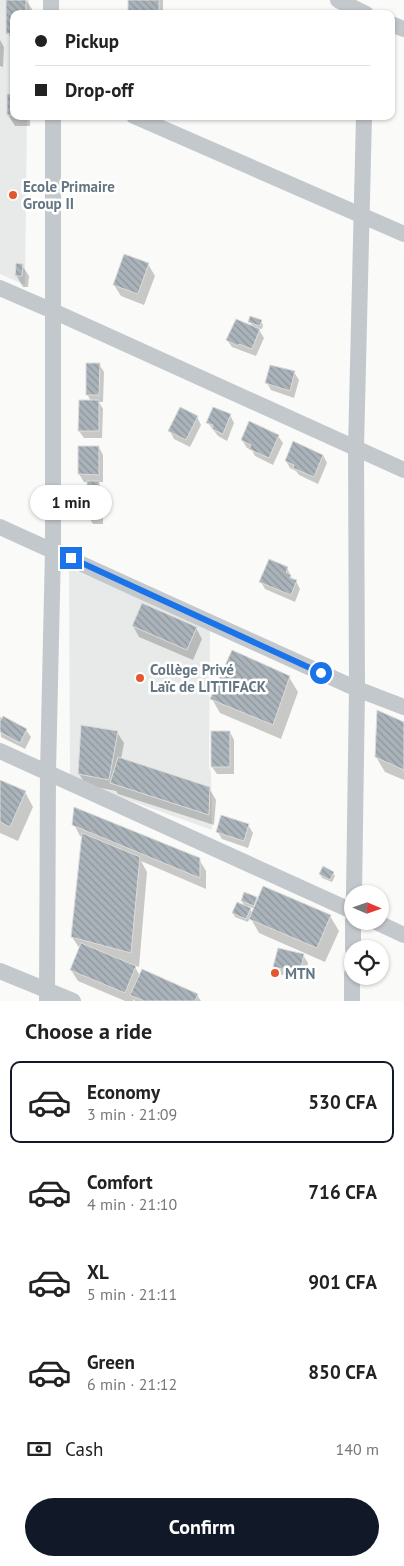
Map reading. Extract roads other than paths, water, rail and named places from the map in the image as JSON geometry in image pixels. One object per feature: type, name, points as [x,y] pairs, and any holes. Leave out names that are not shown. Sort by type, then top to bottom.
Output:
[{"type":"street","points":[[343,1],[359,10]]},
{"type":"street","points":[[47,996],[48,772],[53,550],[53,120]]},
{"type":"street","points":[[143,120],[404,234]]},
{"type":"street","points":[[354,885],[357,689],[356,448],[364,120]]},
{"type":"street","points":[[0,288],[404,470]]},
{"type":"street","points":[[0,527],[357,689],[404,707]]},
{"type":"street","points":[[0,751],[344,907]]},
{"type":"street","points":[[389,928],[404,935]]},
{"type":"street","points":[[0,970],[47,996],[73,1001]]},
{"type":"street","points":[[352,985],[352,1001]]},
{"type":"place","name":"Ecole Primaire Group II","points":[[13,195]]},
{"type":"place","name":"Collège Privé Laïc de LITTIFACK","points":[[140,678]]},
{"type":"place","name":"MTN","points":[[275,973]]}]
